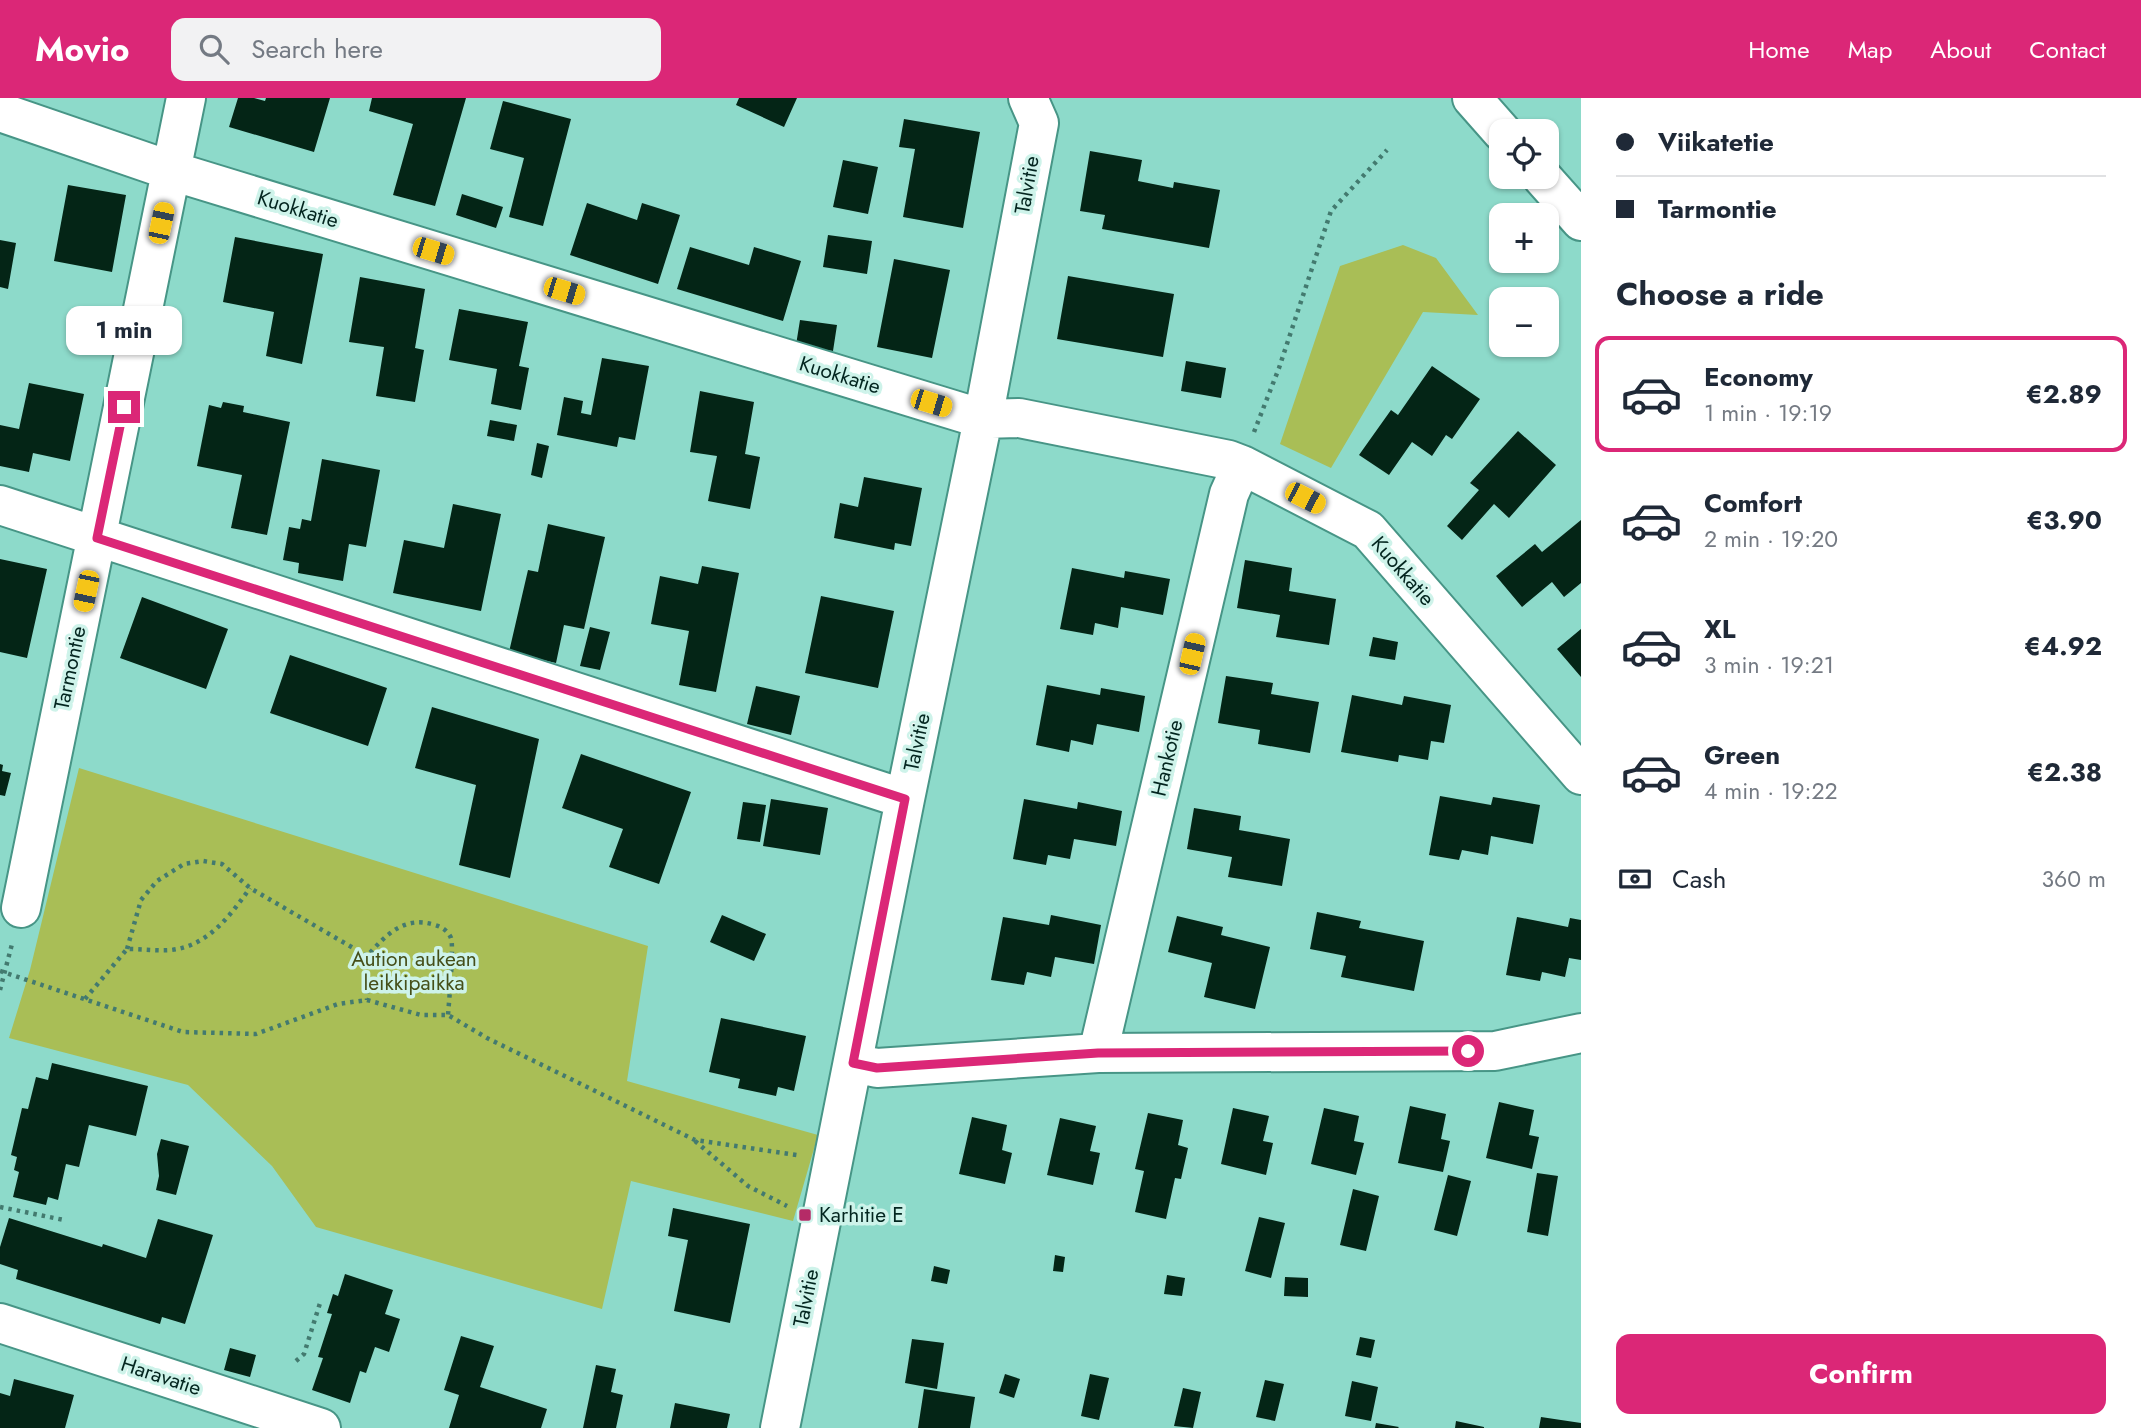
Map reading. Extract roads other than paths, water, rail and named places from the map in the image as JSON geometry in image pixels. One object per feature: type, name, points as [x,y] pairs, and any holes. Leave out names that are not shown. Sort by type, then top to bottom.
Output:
[{"type":"main road","name":"Tarmontie","points":[[20,908],[187,98]]},
{"type":"main road","name":"Talvitie","points":[[780,1428],[983,419],[1039,123],[1028,98]]},
{"type":"main road","points":[[1472,98],[1491,119]]},
{"type":"main road","name":"Kuokkatie","points":[[0,112],[172,171],[983,419],[1019,418],[1242,465],[1367,530],[1581,775]]},
{"type":"main road","points":[[1553,189],[1581,221]]},
{"type":"main road","name":"Hankotie","points":[[1098,1053],[1229,494],[1242,465]]},
{"type":"main road","points":[[0,505],[905,799]]},
{"type":"main road","points":[[853,1063],[877,1068],[1098,1053],[1495,1051],[1581,1033]]},
{"type":"main road","name":"Haravatie","points":[[0,1323],[321,1428]]},
{"type":"place","name":"Karhitie E","points":[[805,1215]]},
{"type":"park label","name":"Aution aukean leikkipaikka","points":[[414,971]]}]
